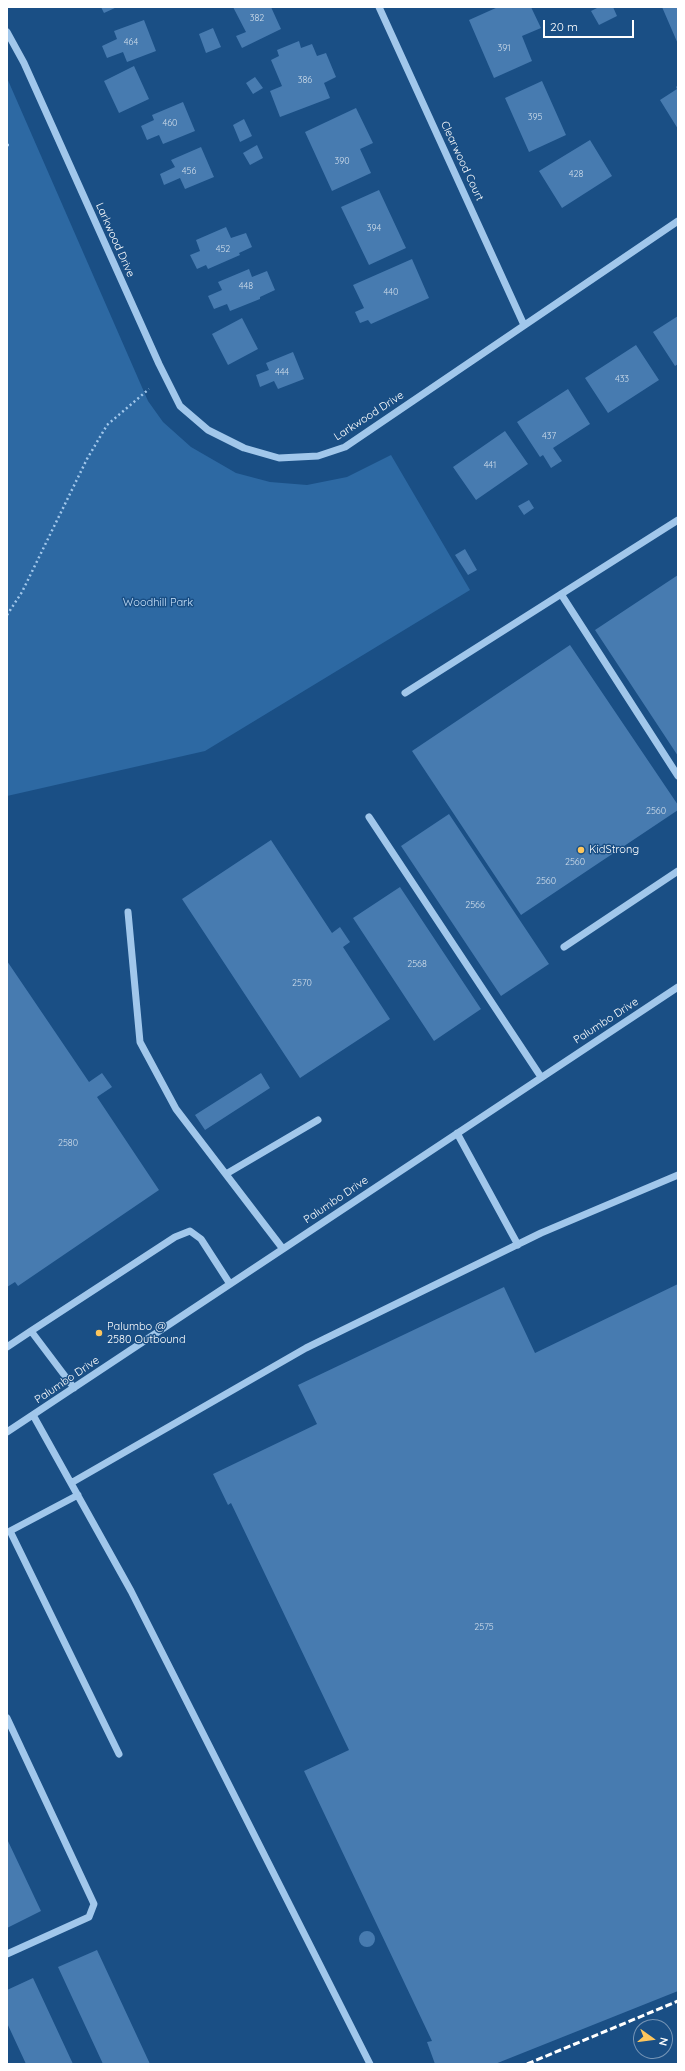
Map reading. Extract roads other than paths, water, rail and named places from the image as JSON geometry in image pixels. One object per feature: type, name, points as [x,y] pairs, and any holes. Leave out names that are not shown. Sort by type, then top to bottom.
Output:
[{"type":"street","name":"Clearwood Court","points":[[379,7],[524,325]]},
{"type":"street","name":"Larkwood Drive","points":[[7,32],[24,63],[165,376],[180,406],[208,430],[244,448],[279,458],[318,456],[345,446],[678,221]]},
{"type":"street","points":[[405,693],[678,520]]},
{"type":"street","points":[[561,594],[678,776]]},
{"type":"street","points":[[369,817],[541,1077]]},
{"type":"street","points":[[564,947],[678,871]]},
{"type":"street","points":[[128,912],[140,1042],[176,1109],[283,1249]]},
{"type":"street","name":"Palumbo Drive","points":[[7,1432],[678,987]]},
{"type":"street","points":[[226,1174],[318,1120]]},
{"type":"street","points":[[457,1133],[518,1245]]},
{"type":"street","points":[[71,1483],[306,1348],[518,1245],[678,1174]]},
{"type":"street","points":[[7,1348],[175,1237],[190,1231],[201,1239],[230,1284]]},
{"type":"street","points":[[31,1331],[74,1388]]},
{"type":"street","points":[[33,1415],[130,1592],[370,2064]]},
{"type":"street","points":[[78,1495],[10,1531],[119,1754]]},
{"type":"street","points":[[7,1718],[94,1904],[89,1917],[7,1954]]},
{"type":"railway","points":[[527,2064],[678,2001]]},
{"type":"place","name":"KidStrong","points":[[581,850]]},
{"type":"place","name":"Palumbo @ 2580 Outbound","points":[[99,1333]]},
{"type":"park label","name":"Woodhill Park","points":[[158,603]]}]
